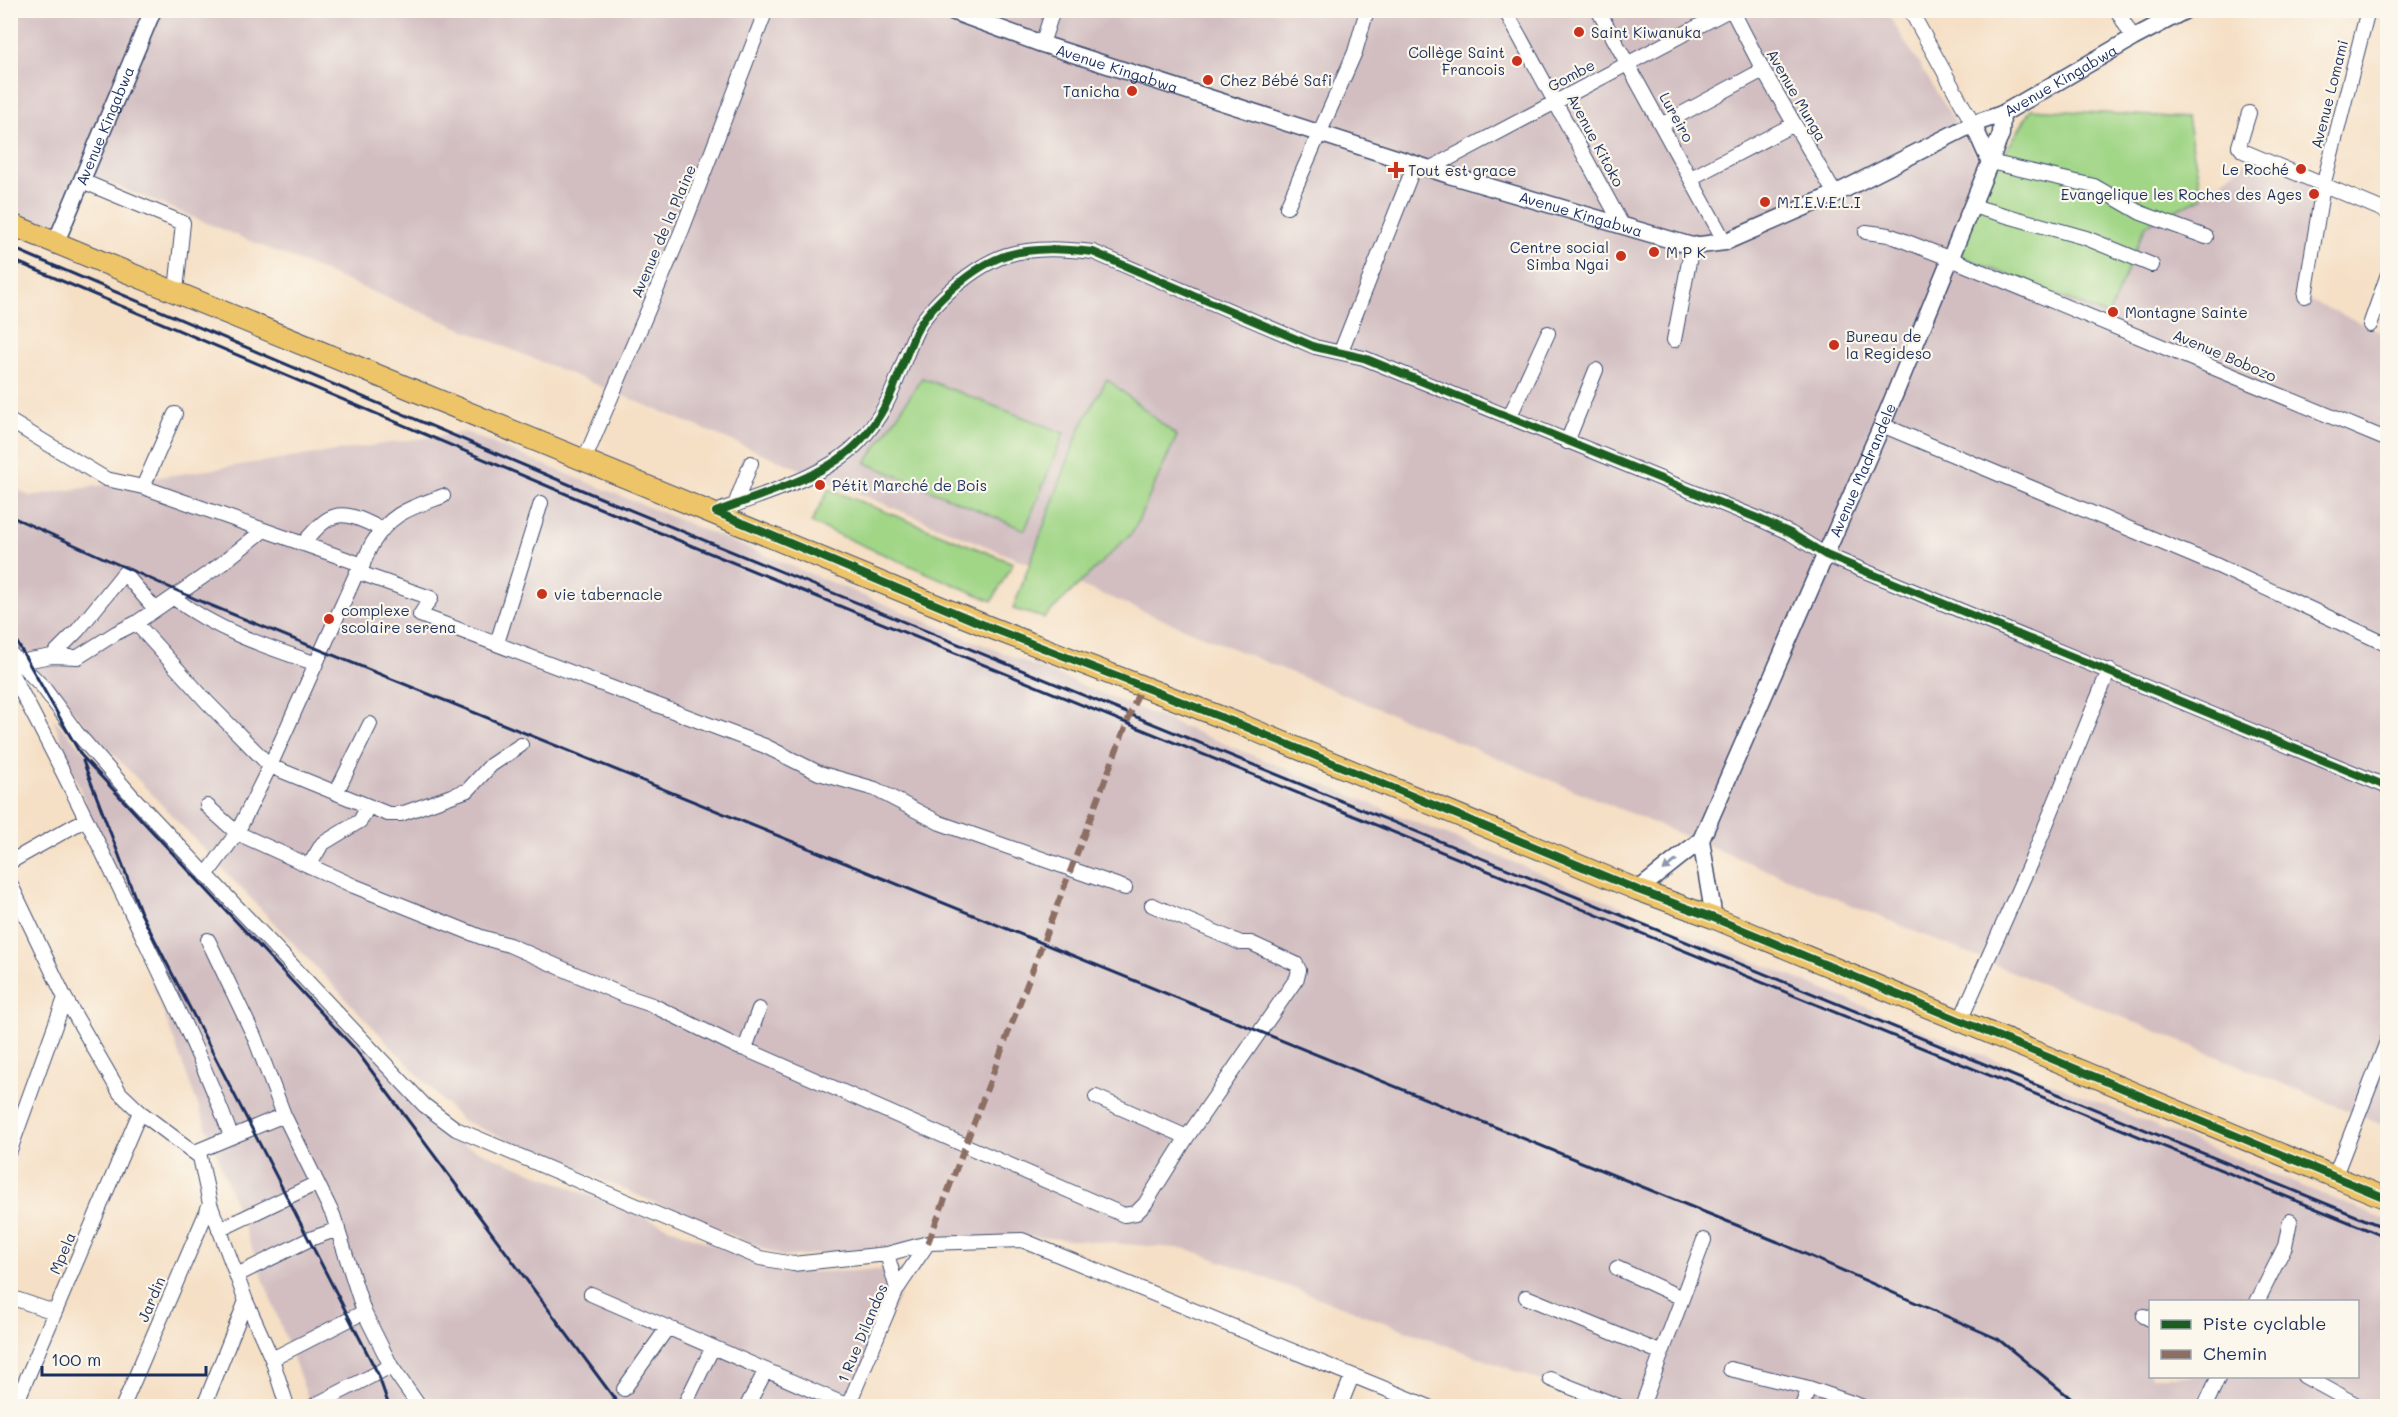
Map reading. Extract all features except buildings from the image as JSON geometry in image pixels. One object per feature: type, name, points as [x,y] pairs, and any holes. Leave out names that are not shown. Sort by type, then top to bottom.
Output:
[{"type":"main road","points":[[10,224],[584,461],[725,509],[989,627],[1239,724],[1638,890],[1714,918],[2388,1199]]},
{"type":"street","name":"Avenue Kingabwa","points":[[56,242],[153,10]]},
{"type":"street","name":"Avenue de la Plaine","points":[[584,461],[687,220],[766,10]]},
{"type":"street","name":"Avenue Kingabwa","points":[[949,10],[1042,44],[1319,134],[1692,246],[1725,242],[1835,195],[1973,124],[2002,114],[2186,10]]},
{"type":"street","points":[[1042,44],[1053,10]]},
{"type":"street","points":[[1287,207],[1354,52],[1367,10]]},
{"type":"street","name":"Avenue Kitoko","points":[[1505,10],[1621,223]]},
{"type":"street","name":"Lureiro","points":[[1598,10],[1663,124],[1725,242]]},
{"type":"street","name":"Gombe","points":[[1422,166],[1556,101],[1730,10]]},
{"type":"street","name":"Avenue Munga","points":[[1730,10],[1835,195]]},
{"type":"street","points":[[1910,10],[1973,124],[1990,162],[2094,186],[2141,213],[2206,237]]},
{"type":"street","points":[[2117,10],[2133,38]]},
{"type":"street","name":"Avenue Lomami","points":[[2305,296],[2323,186],[2368,10]]},
{"type":"street","points":[[1663,124],[1763,70]]},
{"type":"street","points":[[2249,113],[2240,139],[2239,146],[2242,151],[2388,212]]},
{"type":"street","name":"Avenue Madrandele","points":[[1701,840],[1882,425],[1951,259],[2001,134],[2002,114]]},
{"type":"street","points":[[1691,178],[1794,124]]},
{"type":"street","points":[[1341,351],[1422,166]]},
{"type":"street","points":[[82,181],[183,223],[176,291]]},
{"type":"street","points":[[1972,206],[2086,238],[2152,265]]},
{"type":"street","name":"Avenue Bobozo","points":[[1866,232],[1889,235],[1951,259],[2388,440]]},
{"type":"street","points":[[1674,340],[1692,246]]},
{"type":"street","points":[[725,509],[827,468],[857,444],[886,409],[916,332],[946,292],[1005,256],[1058,248],[1093,252],[1315,347],[1341,351],[1375,362],[1757,518],[1805,541],[1826,555],[2109,670],[2388,788]]},
{"type":"street","points":[[2370,326],[2388,274]]},
{"type":"street","points":[[1509,418],[1548,333]]},
{"type":"street","points":[[1567,442],[1596,370]]},
{"type":"street","points":[[143,488],[175,414]]},
{"type":"street","points":[[10,421],[99,476],[115,483],[143,488],[303,543],[431,598],[420,615],[765,746],[819,773],[875,789],[940,822],[1125,888]]},
{"type":"street","points":[[1882,425],[2218,566],[2388,645]]},
{"type":"street","points":[[725,509],[751,463]]},
{"type":"street","points":[[207,874],[237,833],[270,766],[314,663],[381,529],[396,514],[444,496]]},
{"type":"street","points":[[497,643],[541,503]]},
{"type":"street","points":[[303,543],[316,527],[341,514],[353,515],[381,529]]},
{"type":"street","points":[[13,662],[52,656],[78,657],[116,633],[136,624],[264,530]]},
{"type":"street","points":[[52,656],[78,630],[124,573],[155,609]]},
{"type":"street","points":[[174,598],[194,613],[237,636],[314,663]]},
{"type":"street","points":[[136,624],[207,702],[270,766],[388,814],[401,814],[468,790],[491,765],[521,745]]},
{"type":"street","points":[[13,662],[214,1090],[231,1136]]},
{"type":"street","points":[[13,662],[132,796],[424,1105],[456,1129],[760,1258],[793,1264],[887,1254],[928,1243],[1022,1240],[1427,1407]]},
{"type":"street","points":[[1960,1022],[2032,859],[2109,670]]},
{"type":"street","points":[[336,793],[370,724]]},
{"type":"street","points":[[207,806],[237,833],[309,866],[481,937],[509,945],[625,996],[652,1005],[745,1049],[1124,1215],[1136,1213],[1145,1204],[1187,1137],[1297,978],[1299,970],[1296,964],[1251,943],[1242,943],[1152,905]]},
{"type":"street","points":[[309,866],[322,844],[360,820],[368,807]]},
{"type":"street","points":[[10,862],[86,819]]},
{"type":"street","points":[[1638,890],[1701,840],[1714,918]]},
{"type":"street","points":[[10,883],[65,998],[120,1093],[140,1112],[200,1157],[210,1204],[246,1301],[272,1359],[284,1404]]},
{"type":"street","points":[[208,940],[254,1036],[284,1115],[338,1229],[364,1312],[391,1366],[419,1407]]},
{"type":"street","points":[[10,1150],[65,998]]},
{"type":"street","points":[[745,1049],[759,1009]]},
{"type":"street","points":[[2334,1178],[2388,1039]]},
{"type":"street","points":[[1096,1096],[1187,1137]]},
{"type":"street","name":"Mpela","points":[[15,1407],[140,1112]]},
{"type":"street","points":[[195,1152],[231,1136],[253,1130],[284,1115]]},
{"type":"street","points":[[219,1230],[317,1183]]},
{"type":"street","name":"Jardin","points":[[123,1407],[210,1204]]},
{"type":"street","points":[[2259,1300],[2285,1246],[2290,1221]]},
{"type":"street","points":[[237,1275],[310,1239],[338,1229]]},
{"type":"street","points":[[1642,1407],[1704,1240]]},
{"type":"street","name":"1 Rue Dilandos","points":[[848,1407],[897,1289],[928,1243]]},
{"type":"street","points":[[887,1254],[897,1289]]},
{"type":"street","points":[[1617,1268],[1682,1298]]},
{"type":"street","points":[[591,1294],[848,1407]]},
{"type":"street","points":[[10,1297],[54,1312]]},
{"type":"street","points":[[1526,1297],[1662,1353]]},
{"type":"street","points":[[204,1407],[246,1301]]},
{"type":"street","points":[[272,1359],[364,1312]]},
{"type":"street","points":[[624,1389],[668,1327]]},
{"type":"street","points":[[684,1407],[713,1347]]},
{"type":"street","points":[[313,1407],[391,1366]]},
{"type":"street","points":[[1730,1369],[1809,1388],[1861,1407]]},
{"type":"street","points":[[747,1407],[766,1370]]},
{"type":"street","points":[[1340,1407],[1352,1376]]},
{"type":"street","points":[[2205,1407],[2219,1378]]},
{"type":"street","points":[[2306,1378],[2357,1406]]},
{"type":"street","points":[[1550,1379],[1617,1407]]},
{"type":"street","points":[[1802,1407],[1809,1388]]},
{"type":"shaded area","points":[[10,11],[1886,11],[1990,178],[2107,315],[2146,225],[2202,197],[2247,161],[2323,186],[2299,296],[2387,334],[2387,1127],[86,173],[61,233],[11,211]]},
{"type":"shaded area","points":[[465,432],[2387,1221],[2387,1406],[1609,1406],[1188,1249],[1023,1236],[783,1257],[461,1120],[11,646],[10,485],[29,496]]},
{"type":"shaded area","points":[[53,718],[462,1144],[783,1273],[911,1269],[850,1406],[311,1406]]},
{"type":"green space","points":[[2031,109],[2187,118],[2202,197],[2146,225],[2108,316],[1958,255],[1990,178]]},
{"type":"green space","points":[[922,378],[1064,433],[1025,530],[866,463]]},
{"type":"green space","points":[[1107,379],[1177,436],[1133,532],[1044,618],[1013,609],[1080,428]]},
{"type":"green space","points":[[829,489],[1013,563],[992,601],[811,523]]},
{"type":"railway","points":[[10,247],[601,498],[2388,1229]]},
{"type":"railway","points":[[10,259],[597,507],[2388,1238]]},
{"type":"railway","points":[[10,516],[200,601],[1778,1242],[1998,1339],[2080,1406]]},
{"type":"railway","points":[[10,630],[81,755],[356,1050],[620,1406]]},
{"type":"railway","points":[[83,761],[141,913],[378,1374],[389,1406]]},
{"type":"marked path","points":[[928,1243],[1141,686]]},
{"type":"cycle path","points":[[716,512],[792,484],[829,466],[845,455],[870,429],[886,404],[922,322],[942,298],[981,267],[1018,252],[1050,249],[1093,252],[1315,347],[1364,358],[1757,518],[1790,533],[1826,555],[2388,787]]},
{"type":"cycle path","points":[[716,512],[989,627],[1239,724],[1638,890],[1714,918],[2388,1199]]},
{"type":"place","name":"Saint Kiwanuka","points":[[1579,32]]},
{"type":"place","name":"Collège Saint Francois","points":[[1517,61]]},
{"type":"place","name":"Chez Bébé Safi","points":[[1208,80]]},
{"type":"place","name":"Tanicha","points":[[1132,91]]},
{"type":"place","name":"Le Roché","points":[[2301,169]]},
{"type":"place","name":"Tout est grace","points":[[1396,170]]},
{"type":"place","name":"Evangelique les Roches des Ages","points":[[2314,194]]},
{"type":"place","name":"M.I.E.V.E.L.I","points":[[1765,202]]},
{"type":"place","name":"M P K","points":[[1654,252]]},
{"type":"place","name":"Centre social Simba Ngai","points":[[1621,256]]},
{"type":"place","name":"Montagne Sainte","points":[[2113,312]]},
{"type":"place","name":"Bureau de la Regideso","points":[[1834,345]]},
{"type":"place","name":"Pétit Marché de Bois","points":[[820,485]]},
{"type":"place","name":"vie tabernacle","points":[[542,594]]},
{"type":"place","name":"complexe scolaire serena","points":[[329,619]]}]
